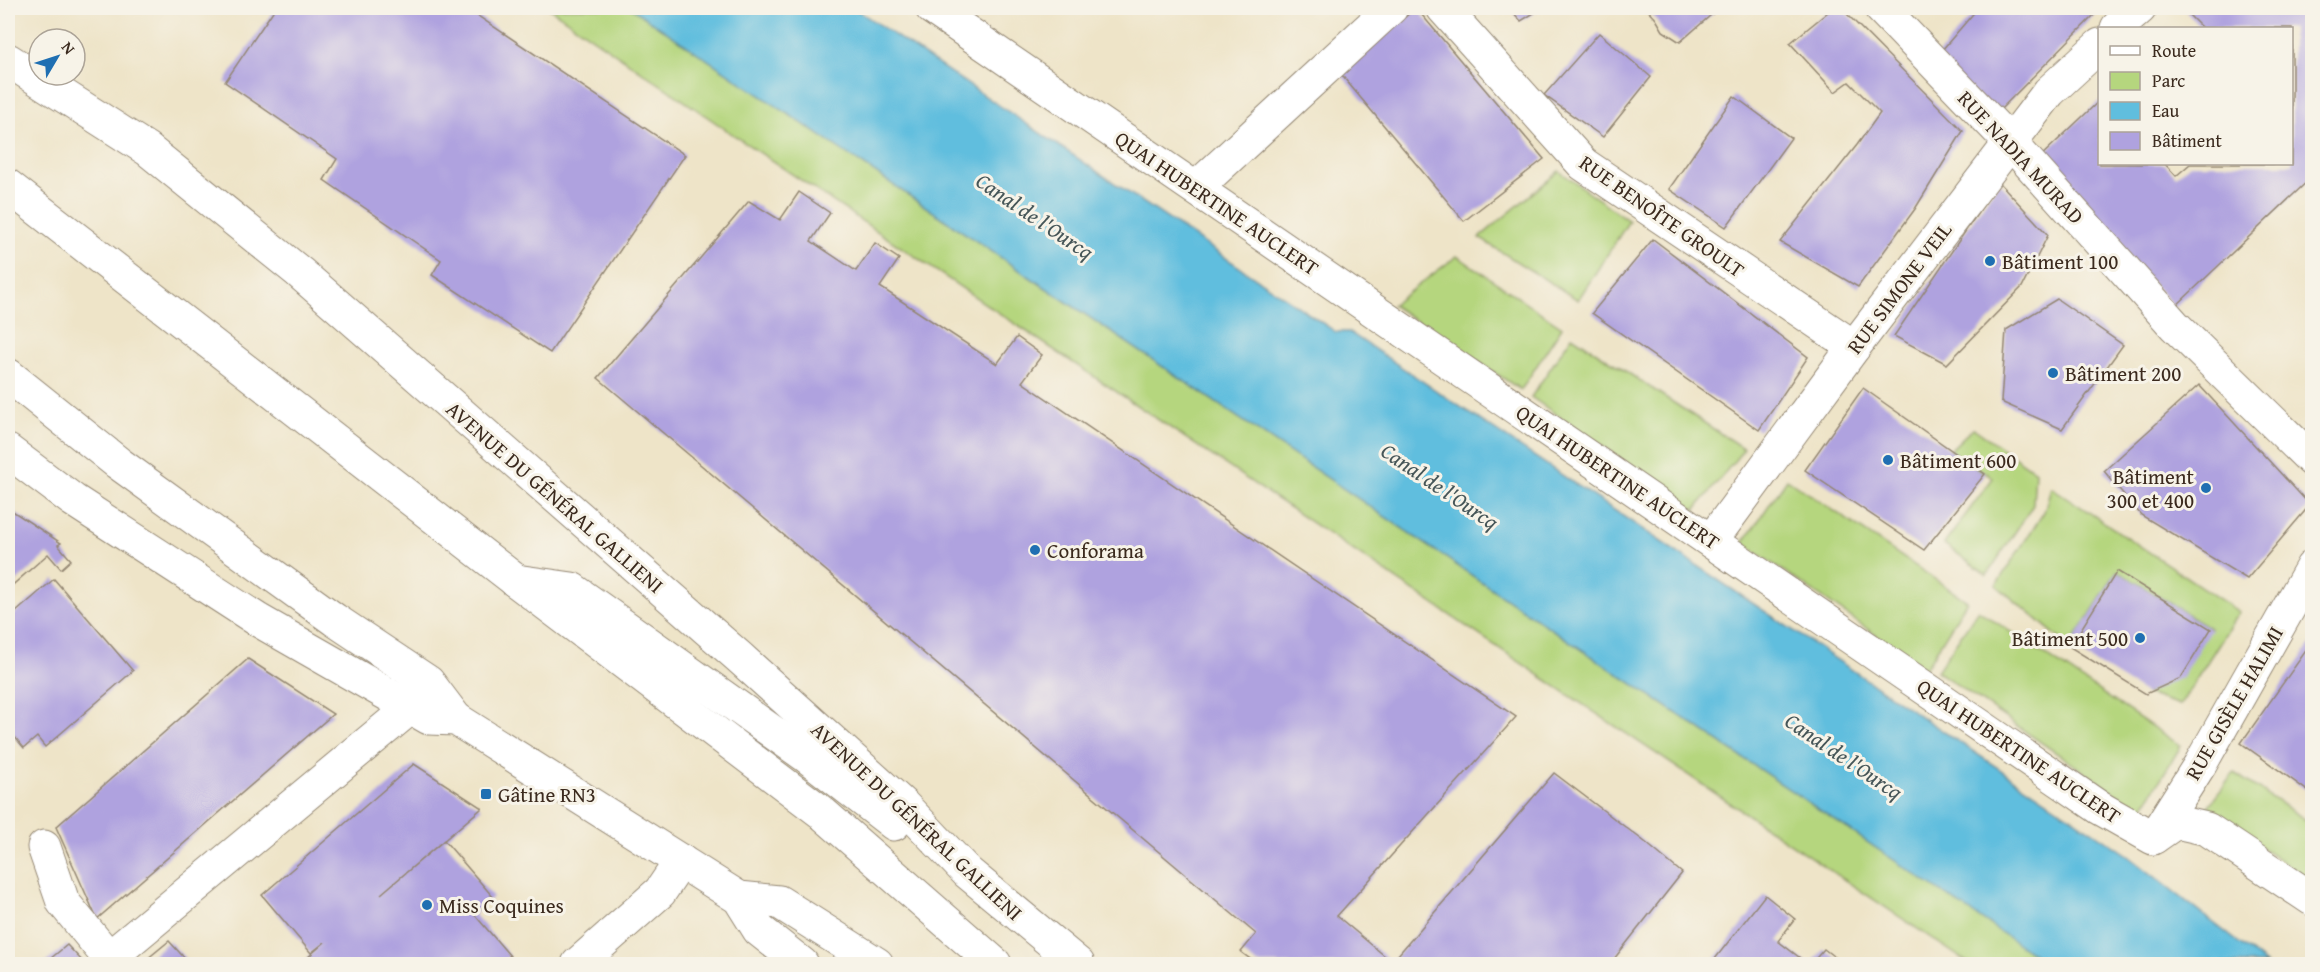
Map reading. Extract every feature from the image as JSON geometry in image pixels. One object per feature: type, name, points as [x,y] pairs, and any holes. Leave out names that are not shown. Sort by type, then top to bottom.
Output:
[{"type":"main road","name":"QUAI HUBERTINE AUCLERT","points":[[932,8],[2100,807],[2153,838]]},
{"type":"main road","points":[[1196,188],[1391,8]]},
{"type":"main road","name":"RUE BENOÎTE GROULT","points":[[1443,8],[1583,164],[1854,347]]},
{"type":"main road","name":"RUE NADIA MURAD","points":[[1881,8],[2010,142],[2175,327],[2313,460]]},
{"type":"main road","points":[[2118,27],[2140,8]]},
{"type":"main road","name":"RUE SIMONE VEIL","points":[[1711,541],[1854,347],[2049,92],[2098,47]]},
{"type":"main road","name":"AVENUE DU GÉNÉRAL GALLIENI","points":[[8,60],[147,149],[299,272],[748,665],[903,805],[967,872],[1078,964]]},
{"type":"main road","points":[[8,186],[514,580],[821,812],[995,964]]},
{"type":"main road","points":[[8,375],[118,463],[335,620],[428,682],[456,719],[739,898],[759,930],[802,964]]},
{"type":"main road","points":[[8,451],[74,500],[258,620],[429,718],[456,719]]},
{"type":"main road","name":"RUE GISÈLE HALIMI","points":[[2153,838],[2201,763],[2313,567]]},
{"type":"main road","points":[[514,580],[572,589],[805,755],[897,826],[967,872]]},
{"type":"main road","points":[[44,847],[63,902],[109,958],[411,707]]},
{"type":"main road","points":[[2153,838],[2176,822],[2207,829],[2313,899]]},
{"type":"main road","points":[[578,964],[660,892],[681,861]]},
{"type":"main road","points":[[739,898],[779,902],[877,964]]},
{"type":"green space","points":[[549,8],[631,8],[2048,964],[1970,964],[741,140]]},
{"type":"green space","points":[[1559,171],[1629,221],[1578,300],[1479,238]]},
{"type":"green space","points":[[1457,256],[1562,327],[1521,390],[1392,305]]},
{"type":"green space","points":[[1572,336],[1744,449],[1695,510],[1531,397]]},
{"type":"green space","points":[[1973,428],[2035,471],[2033,505],[1987,575],[1944,544],[1993,478],[1950,450]]},
{"type":"green space","points":[[1787,479],[1967,601],[1925,669],[1743,543]]},
{"type":"green space","points":[[2051,487],[2239,612],[2180,705],[2146,694],[2210,628],[2117,571],[2070,647],[1996,585],[2044,512]]},
{"type":"green space","points":[[1978,610],[2181,746],[2141,811],[1937,671]]},
{"type":"green space","points":[[2234,773],[2312,824],[2312,882],[2206,809]]},
{"type":"water","name":"Canal de l'Ourcq","points":[[631,8],[854,8],[1336,332],[1349,332],[2126,854],[2266,964],[2048,964]]},
{"type":"building","points":[[275,8],[466,8],[685,155],[550,353],[432,275],[441,260],[324,180],[337,159],[225,82]]},
{"type":"building","points":[[1416,8],[1544,159],[1464,221],[1339,72]]},
{"type":"building","points":[[1509,8],[1542,8],[1521,21]]},
{"type":"building","points":[[1646,8],[1719,8],[1680,42],[1663,31]]},
{"type":"building","points":[[1833,8],[1841,8],[1963,131],[1915,209],[1858,287],[1780,242],[1880,113],[1849,82],[1835,92],[1790,43]]},
{"type":"building","points":[[1978,8],[2101,8],[1995,115],[1936,57]]},
{"type":"building","points":[[2191,8],[2312,8],[2312,177],[2175,307],[2037,160],[2098,102],[2098,165],[2166,165],[2176,176],[2189,165],[2293,165],[2293,27],[2201,27],[2186,12]]},
{"type":"building","points":[[1599,33],[1651,77],[1603,137],[1544,95]]},
{"type":"building","points":[[1734,96],[1791,138],[1726,227],[1669,189]]},
{"type":"building","name":"Bâtiment 100","points":[[1999,182],[2048,235],[2022,287],[1947,364],[1894,336]]},
{"type":"building","name":"Conforama","points":[[799,192],[830,213],[811,241],[856,271],[875,243],[899,259],[880,287],[997,364],[1017,337],[1042,355],[1022,382],[1516,717],[1337,916],[1392,962],[1554,773],[1682,873],[1610,964],[1257,964],[1241,952],[1256,934],[598,378],[749,201],[780,220]]},
{"type":"building","points":[[1653,239],[1808,357],[1759,430],[1592,313]]},
{"type":"building","name":"Bâtiment 200","points":[[2057,299],[2123,345],[2062,429],[2001,402],[2006,330]]},
{"type":"building","name":"Bâtiment 300 et 400","points":[[2199,385],[2310,505],[2247,579],[2141,515],[2104,471]]},
{"type":"building","name":"Bâtiment 600","points":[[1863,388],[1985,474],[1924,550],[1805,470]]},
{"type":"building","points":[[8,508],[61,543],[58,545],[71,560],[61,569],[48,554],[8,589]]},
{"type":"building","name":"Bâtiment 500","points":[[2117,571],[2211,629],[2181,678],[2146,694],[2070,647]]},
{"type":"building","points":[[54,579],[133,671],[45,747],[37,737],[24,748],[8,729],[8,619]]},
{"type":"building","points":[[2312,642],[2312,794],[2241,743]]},
{"type":"building","points":[[248,659],[333,714],[97,919],[56,827]]},
{"type":"building","points":[[414,764],[482,808],[444,840],[493,897],[474,914],[510,956],[500,964],[312,964],[307,958],[325,942],[311,953],[262,895]]},
{"type":"building","points":[[1765,895],[1795,919],[1778,941],[1808,964],[1711,964]]},
{"type":"building","points":[[169,941],[190,964],[141,964]]},
{"type":"building","points":[[67,945],[85,964],[44,964]]},
{"type":"building","points":[[1824,949],[1841,962],[1839,964],[1811,964]]},
{"type":"place","name":"Bâtiment 100","points":[[1990,261]]},
{"type":"place","name":"Bâtiment 200","points":[[2053,373]]},
{"type":"place","name":"Bâtiment 600","points":[[1888,460]]},
{"type":"place","name":"Bâtiment 300 et 400","points":[[2206,488]]},
{"type":"place","name":"Conforama","points":[[1035,550]]},
{"type":"place","name":"Bâtiment 500","points":[[2140,638]]},
{"type":"place","name":"Gâtine RN3","points":[[486,794]]},
{"type":"place","name":"Miss Coquines","points":[[427,905]]}]
